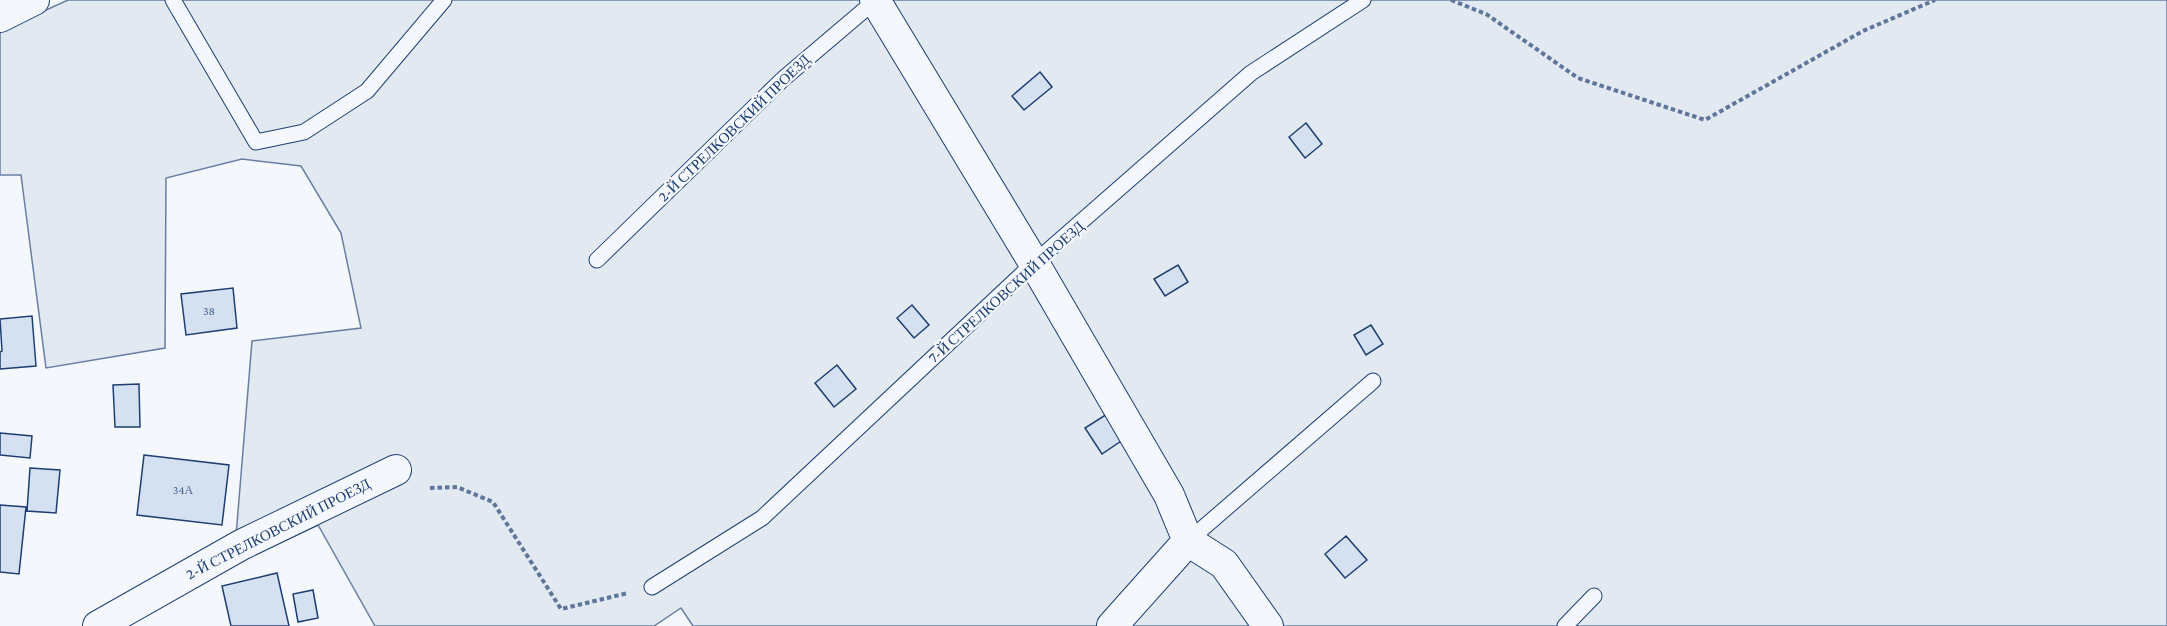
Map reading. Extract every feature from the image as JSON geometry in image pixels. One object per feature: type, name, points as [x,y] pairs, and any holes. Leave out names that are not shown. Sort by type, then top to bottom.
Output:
[{"type":"street","points":[[0,17],[34,0]]},
{"type":"street","points":[[875,0],[1034,263],[1169,495],[1188,541],[1224,564],[1268,626]]},
{"type":"street","name":"2-Й СТРЕЛКОВСКИЙ ПРОЕЗД","points":[[98,626],[242,544],[396,470]]},
{"type":"street","points":[[1113,626],[1188,541]]},
{"type":"lane","points":[[173,0],[256,142],[304,132],[367,91],[444,0]]},
{"type":"lane","name":"2-Й СТРЕЛКОВСКИЙ ПРОЕЗД","points":[[597,260],[783,79],[875,0]]},
{"type":"lane","name":"7-Й СТРЕЛКОВСКИЙ ПРОЕЗД","points":[[652,587],[762,518],[1034,263],[1251,73],[1363,0]]},
{"type":"lane","points":[[1188,541],[1373,381]]},
{"type":"lane","points":[[1565,626],[1594,596]]},
{"type":"path","points":[[1451,0],[1486,14],[1578,78],[1705,120],[1863,31],[1935,0]]},
{"type":"path","points":[[430,488],[458,487],[492,502],[561,609],[652,587]]},
{"type":"shaded area","points":[[68,0],[2167,0],[2167,626],[693,626],[681,608],[654,626],[375,626],[318,525],[250,557],[236,536],[252,341],[361,328],[341,233],[301,166],[242,159],[166,178],[165,348],[46,368],[21,175],[0,175],[0,31]]},
{"type":"building","points":[[1040,72],[1052,87],[1024,110],[1012,96]]},
{"type":"building","points":[[1306,123],[1322,144],[1305,158],[1289,137]]},
{"type":"building","points":[[1178,265],[1188,282],[1165,296],[1154,279]]},
{"type":"building","points":[[233,288],[237,328],[186,335],[181,294]]},
{"type":"building","points":[[912,305],[929,325],[914,338],[897,318]]},
{"type":"building","points":[[32,316],[36,366],[0,369],[0,352],[2,351],[0,319]]},
{"type":"building","points":[[1371,325],[1383,344],[1366,355],[1354,335]]},
{"type":"building","points":[[837,365],[856,389],[834,407],[815,383]]},
{"type":"building","points":[[139,384],[140,427],[115,427],[113,385]]},
{"type":"building","points":[[1107,414],[1124,439],[1102,454],[1085,428]]},
{"type":"building","points":[[0,433],[32,436],[30,458],[0,455]]},
{"type":"building","points":[[144,455],[229,465],[222,525],[137,515]]},
{"type":"building","points":[[30,468],[60,470],[56,513],[27,511]]},
{"type":"building","points":[[0,505],[26,507],[19,574],[0,572]]},
{"type":"building","points":[[1346,536],[1367,560],[1345,578],[1325,554]]},
{"type":"building","points":[[277,573],[289,626],[231,626],[222,586]]},
{"type":"building","points":[[313,590],[318,618],[298,622],[293,594]]}]
